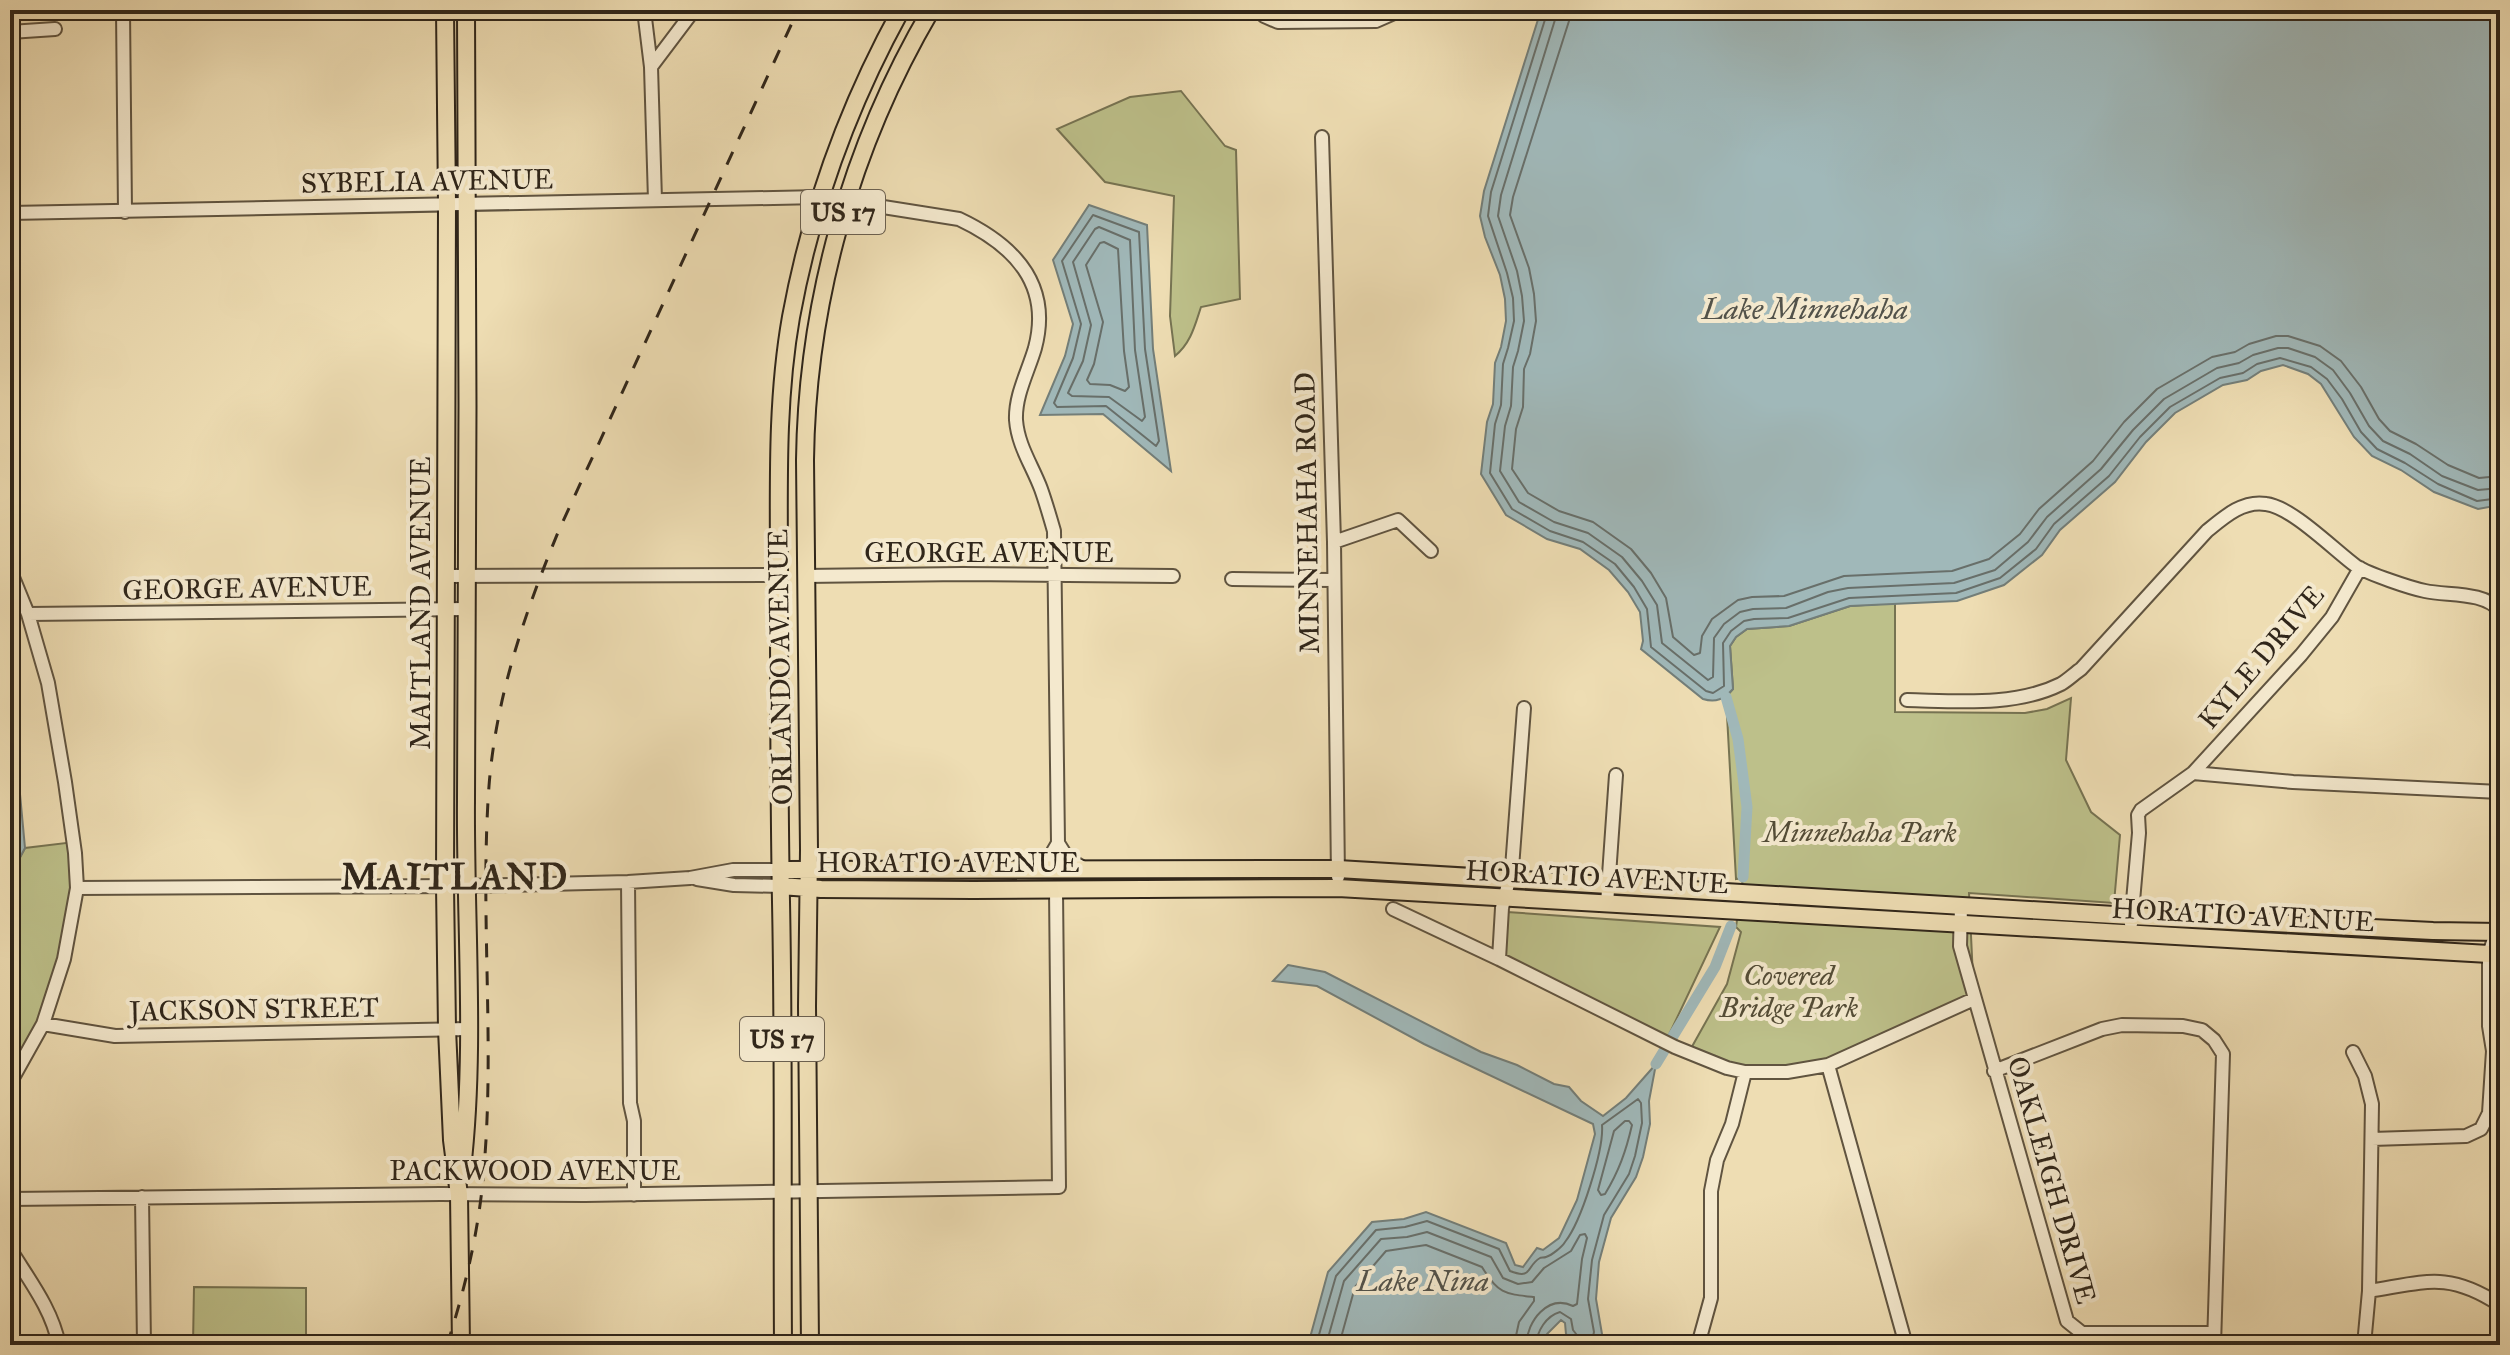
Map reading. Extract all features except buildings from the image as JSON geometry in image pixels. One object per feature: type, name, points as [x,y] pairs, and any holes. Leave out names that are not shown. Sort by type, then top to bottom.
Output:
[{"type":"main road","name":"MAITLAND AVENUE","points":[[445,10],[445,886],[452,1140],[459,1195],[461,1345]]},
{"type":"main road","name":"MAITLAND AVENUE","points":[[459,1195],[465,1140],[468,1029],[466,10]]},
{"type":"main road","name":"ORLANDO AVENUE","points":[[783,1345],[779,426],[783,378],[791,316],[820,197],[855,101],[901,10]]},
{"type":"main road","name":"ORLANDO AVENUE","points":[[810,1345],[805,576],[807,398],[817,325],[846,202],[879,111],[931,10]]},
{"type":"main road","name":"HORATIO AVENUE","points":[[781,878],[808,870],[1338,869],[2131,916],[2497,944]]},
{"type":"main road","points":[[1063,890],[1064,878],[1086,870]]},
{"type":"main road","name":"HORATIO AVENUE","points":[[781,878],[808,888],[1338,888],[2130,935],[2497,944]]},
{"type":"street","points":[[123,10],[125,212]]},
{"type":"street","points":[[644,10],[651,67],[655,200]]},
{"type":"street","points":[[651,67],[694,10]]},
{"type":"street","points":[[1259,10],[1264,16],[1278,22],[1376,21],[1401,10]]},
{"type":"street","points":[[10,32],[55,29]]},
{"type":"street","name":"MINNEHAHA ROAD","points":[[1322,137],[1334,542],[1338,888]]},
{"type":"street","name":"SYBELIA AVENUE","points":[[10,213],[820,197],[959,219],[979,228],[1013,254],[1030,277],[1036,293],[1039,327],[1016,416],[1019,442],[1041,490],[1054,531],[1058,843]]},
{"type":"street","points":[[1907,700],[1985,701],[2024,696],[2062,684],[2081,669],[2207,531],[2226,515],[2255,504],[2269,504],[2291,515],[2360,568],[2423,591],[2482,599],[2500,611]]},
{"type":"street","points":[[1334,542],[1398,520],[1431,551]]},
{"type":"street","name":"KYLE DRIVE","points":[[2130,935],[2138,815],[2141,810],[2193,773],[2301,655],[2332,617],[2360,568]]},
{"type":"street","points":[[10,570],[28,614],[51,697],[74,842],[77,888],[64,959],[43,1024],[10,1083]]},
{"type":"street","points":[[445,576],[779,575]]},
{"type":"street","name":"GEORGE AVENUE","points":[[805,576],[1173,576]]},
{"type":"street","points":[[1232,579],[1333,580]]},
{"type":"street","name":"GEORGE AVENUE","points":[[28,614],[466,609]]},
{"type":"street","points":[[1499,959],[1504,897],[1512,868],[1524,708]]},
{"type":"street","points":[[2193,773],[2293,782],[2500,792]]},
{"type":"street","points":[[445,775],[466,775]]},
{"type":"street","points":[[1607,904],[1616,775]]},
{"type":"street","points":[[1036,870],[1048,860],[1058,843],[1068,859],[1086,870]]},
{"type":"street","name":"HORATIO AVENUE","points":[[77,888],[466,886],[690,878],[734,885],[781,878]]},
{"type":"street","points":[[628,882],[634,1195]]},
{"type":"street","name":"PACKWOOD AVENUE","points":[[10,1199],[634,1195],[1059,1187],[1056,928],[1063,890]]},
{"type":"street","name":"OAKLEIGH DRIVE","points":[[1961,906],[1960,946],[2067,1321],[2082,1333],[2214,1339]]},
{"type":"street","points":[[1393,909],[1675,1047],[1745,1072],[1787,1072],[1828,1065],[1974,999]]},
{"type":"street","points":[[2493,1051],[2489,1026],[2497,944]]},
{"type":"street","points":[[2372,1139],[2466,1136],[2481,1129],[2489,1113],[2493,1051],[2499,1027],[2500,984]]},
{"type":"street","name":"JACKSON STREET","points":[[43,1024],[115,1036],[468,1029]]},
{"type":"street","points":[[1994,1071],[2102,1029],[2122,1025],[2183,1026],[2202,1030],[2214,1040],[2223,1054],[2214,1339]]},
{"type":"street","points":[[2353,1052],[2365,1076],[2372,1104],[2369,1291],[2364,1345]]},
{"type":"street","points":[[1828,1065],[1906,1345]]},
{"type":"street","points":[[1698,1345],[1711,1298],[1711,1191],[1717,1160],[1732,1124],[1745,1072]]},
{"type":"street","points":[[142,1197],[144,1345]]},
{"type":"street","points":[[10,1249],[46,1307],[59,1345]]},
{"type":"street","points":[[2369,1291],[2437,1280],[2461,1285],[2500,1305]]},
{"type":"green space","points":[[1181,91],[1225,146],[1236,150],[1240,299],[1201,307],[1189,340],[1175,356],[1170,316],[1174,196],[1105,182],[1057,129],[1130,97]]},
{"type":"green space","name":"Minnehaha Park","points":[[1895,603],[1895,712],[2025,713],[2047,709],[2071,698],[2066,760],[2091,812],[2120,835],[2114,903],[1969,893],[1974,999],[1842,1060],[1762,1073],[1689,1052],[1727,984],[1741,932],[1736,927],[1743,878],[1736,879],[1726,697],[1733,689],[1730,646],[1747,629],[1789,626],[1850,606]]},
{"type":"green space","points":[[74,842],[77,888],[43,1024],[10,1081],[10,991],[16,932],[10,910],[10,876],[25,848]]},
{"type":"green space","points":[[1507,912],[1720,927],[1667,1039],[1505,957]]},
{"type":"green space","points":[[194,1287],[306,1288],[306,1345],[193,1345]]},
{"type":"water","name":"Lake Minnehaha","points":[[1541,10],[2500,10],[2500,505],[2478,509],[2434,492],[2401,470],[2372,456],[2354,437],[2321,384],[2308,374],[2283,365],[2261,371],[2247,380],[2223,385],[2175,413],[2146,442],[2115,482],[2060,530],[2042,555],[2004,585],[1957,601],[1850,606],[1789,626],[1747,629],[1730,646],[1733,689],[1720,699],[1703,699],[1641,649],[1640,612],[1609,570],[1580,549],[1547,539],[1506,515],[1481,474],[1487,422],[1493,404],[1495,363],[1506,321],[1500,275],[1480,216],[1484,191]]},
{"type":"water","points":[[1089,205],[1147,225],[1153,349],[1171,471],[1103,414],[1040,415],[1065,356],[1073,324],[1053,260]]},
{"type":"water","points":[[10,732],[16,751],[25,848],[10,876]]},
{"type":"water","name":"Lake Nina","points":[[1288,965],[1325,972],[1481,1052],[1517,1065],[1554,1084],[1569,1087],[1581,1101],[1603,1116],[1626,1098],[1656,1064],[1643,1157],[1636,1177],[1611,1218],[1599,1262],[1596,1299],[1602,1334],[1598,1345],[1575,1345],[1566,1334],[1565,1323],[1561,1320],[1547,1334],[1543,1345],[1308,1345],[1328,1272],[1372,1222],[1404,1219],[1426,1212],[1506,1243],[1515,1265],[1523,1267],[1537,1248],[1543,1250],[1559,1238],[1577,1200],[1595,1134],[1593,1124],[1424,1044],[1317,986],[1273,981]]},
{"type":"waterway","points":[[1726,697],[1738,739],[1747,807],[1743,877]]},
{"type":"waterway","points":[[1656,1064],[1715,967],[1731,926]]},
{"type":"railway","points":[[447,1345],[472,1252],[483,1180],[488,1063],[486,924],[489,786],[505,687],[524,623],[559,530],[798,10]]},
{"type":"district","name":"MAITLAND","points":[[455,877]]},
{"type":"park label","name":"Covered Bridge Park","points":[[1789,991]]}]
